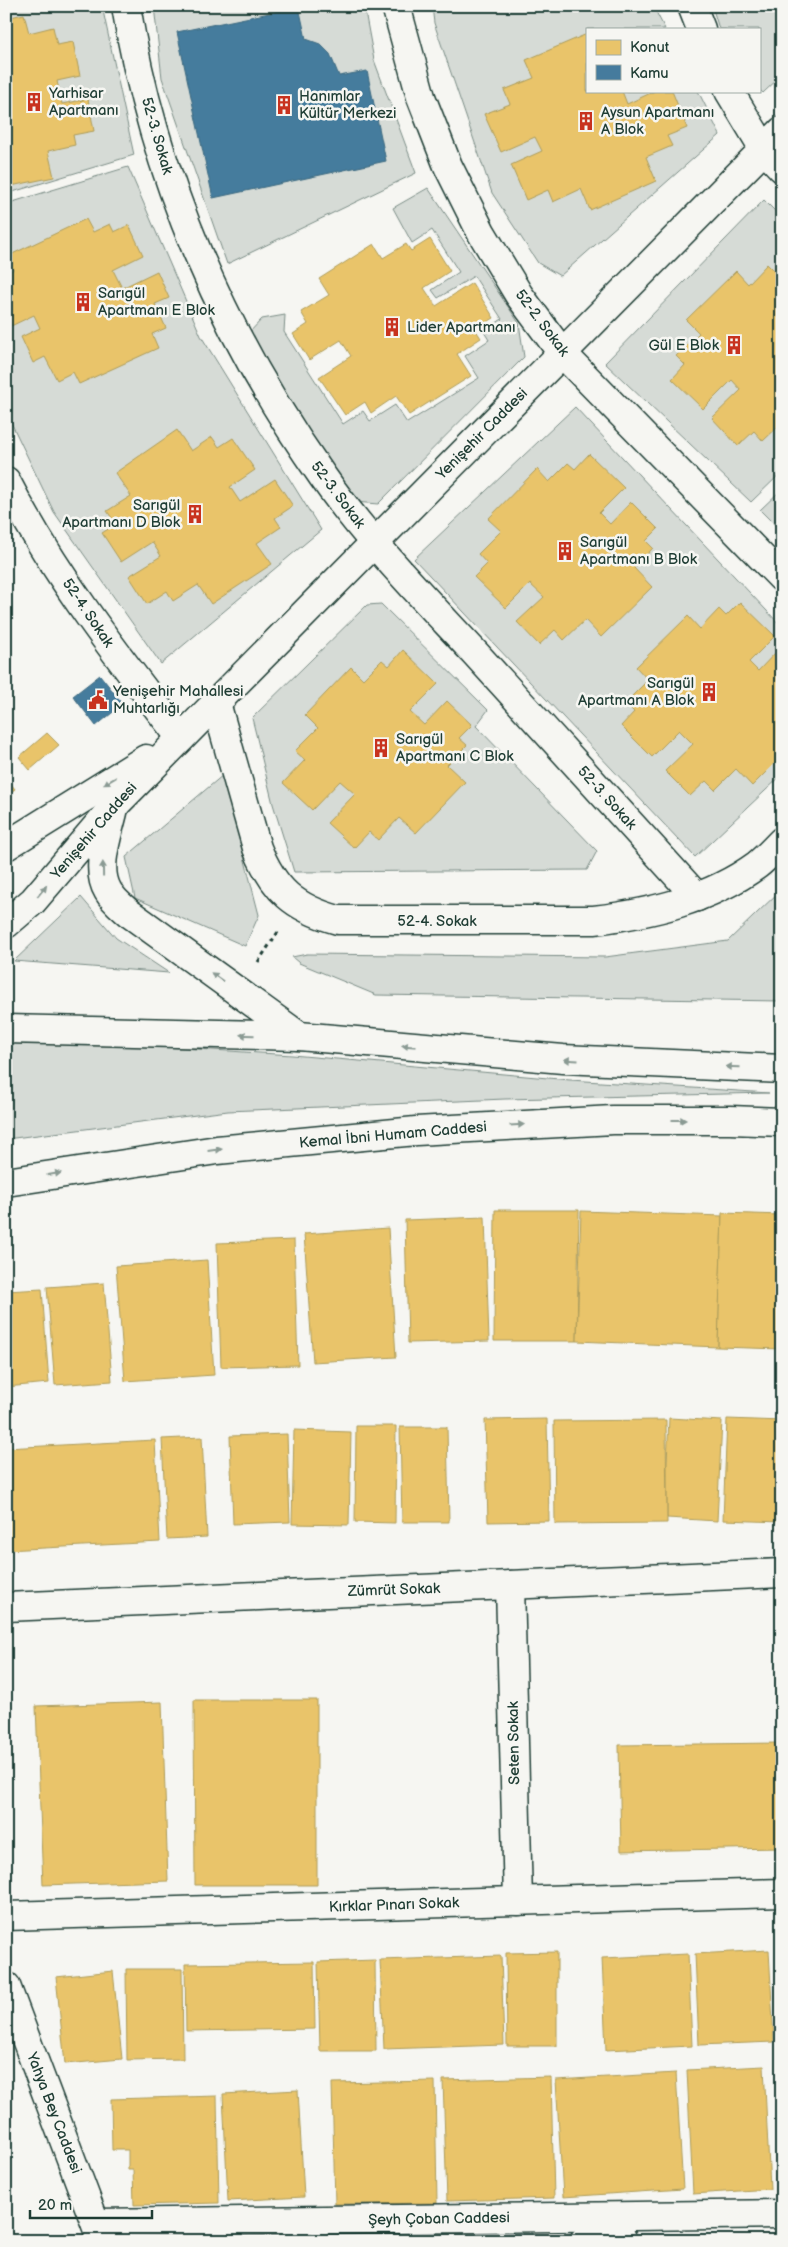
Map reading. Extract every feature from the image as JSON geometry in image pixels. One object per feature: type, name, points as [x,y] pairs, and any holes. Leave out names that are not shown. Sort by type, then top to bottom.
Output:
[{"type":"street","name":"52-3. Sokak","points":[[126,6],[147,108],[172,187],[202,263],[237,338],[278,409],[323,478],[374,543],[697,896]]},
{"type":"street","name":"52-2. Sokak","points":[[396,6],[421,97],[448,166],[481,232],[519,295],[562,353],[782,578]]},
{"type":"street","points":[[692,6],[701,28]]},
{"type":"street","points":[[730,92],[776,149]]},
{"type":"street","name":"Yenişehir Caddesi","points":[[6,924],[33,901],[114,805],[562,353],[776,149]]},
{"type":"street","name":"52-4. Sokak","points":[[6,481],[72,589],[119,658],[181,738]]},
{"type":"street","name":"52-4. Sokak","points":[[216,703],[265,870],[279,888],[296,904],[316,914],[338,920],[594,920],[664,908],[728,882],[758,864],[782,841]]},
{"type":"street","name":"Yenişehir Caddesi","points":[[6,846],[181,738]]},
{"type":"street","points":[[114,805],[103,859],[104,878],[111,897],[129,913],[299,1036]]},
{"type":"street","points":[[6,1029],[299,1036],[563,1059],[782,1069]]},
{"type":"street","name":"Kemal İbni Humam Caddesi","points":[[6,1182],[216,1150],[416,1131],[613,1120],[782,1122]]},
{"type":"street","name":"Zümrüt Sokak","points":[[6,1607],[782,1573]]},
{"type":"street","name":"Seten Sokak","points":[[510,1585],[518,1901]]},
{"type":"street","name":"Kırklar Pınarı Sokak","points":[[6,1916],[782,1893]]},
{"type":"street","name":"Yahya Bey Caddesi","points":[[6,1986],[99,2232]]},
{"type":"street","name":"Şeyh Çoban Caddesi","points":[[99,2232],[618,2229],[782,2214]]},
{"type":"street","points":[[584,2241],[618,2229]]},
{"type":"path","points":[[239,993],[296,904]]},
{"type":"shaded area","points":[[6,6],[102,6],[134,155],[6,194]]},
{"type":"shaded area","points":[[154,6],[364,6],[374,60],[416,173],[227,264],[162,78]]},
{"type":"shaded area","points":[[432,6],[653,6],[664,28],[586,28],[586,92],[698,92],[720,135],[560,276],[538,263],[492,193],[434,23]]},
{"type":"shaded area","points":[[712,6],[782,6],[782,75],[763,93],[760,90],[760,28],[719,28]]},
{"type":"shaded area","points":[[128,167],[201,336],[321,530],[161,664],[54,512],[6,412],[6,204]]},
{"type":"shaded area","points":[[428,188],[519,323],[524,357],[378,504],[355,502],[246,336],[262,319],[285,315],[284,332],[343,424],[363,411],[370,421],[395,405],[407,423],[479,378],[465,356],[489,340],[484,332],[502,319],[474,276],[438,298],[432,290],[459,272],[432,230],[412,243],[393,208]]},
{"type":"shaded area","points":[[764,200],[782,218],[782,472],[751,502],[605,363]]},
{"type":"shaded area","points":[[575,407],[782,627],[782,775],[695,857],[414,559]]},
{"type":"shaded area","points":[[782,489],[782,532],[760,510]]},
{"type":"shaded area","points":[[381,604],[488,710],[476,726],[597,851],[587,870],[294,872],[273,804],[252,718],[367,605]]},
{"type":"shaded area","points":[[223,775],[259,915],[245,946],[135,898],[126,857]]},
{"type":"shaded area","points":[[782,889],[782,1001],[376,995],[299,963],[292,957],[307,954],[605,957],[728,941]]},
{"type":"shaded area","points":[[81,897],[116,938],[169,973],[14,961]]},
{"type":"shaded area","points":[[6,1037],[292,1055],[570,1080],[769,1093],[505,1099],[228,1111],[6,1139]]},
{"type":"building: Konut","name":"Yarhisar Apartmanı","points":[[24,14],[29,33],[53,27],[57,45],[73,42],[80,76],[57,81],[62,104],[88,99],[94,131],[73,135],[75,145],[48,151],[54,177],[6,187],[6,18]]},
{"type":"building: Konut","name":"Aysun Apartmanı A Blok","points":[[586,34],[586,92],[622,92],[627,104],[653,92],[672,92],[687,128],[667,136],[672,146],[646,157],[656,181],[590,210],[581,189],[553,202],[548,190],[526,200],[511,165],[542,151],[535,137],[501,152],[484,114],[510,104],[504,90],[534,78],[526,60]]},
{"type":"building: Konut","name":"Sarıgül Apartmanı E Blok","points":[[86,219],[93,232],[110,224],[114,232],[129,225],[143,255],[113,270],[122,288],[157,271],[169,298],[155,304],[166,328],[152,334],[158,348],[79,384],[73,372],[57,380],[45,357],[33,363],[21,337],[40,328],[34,315],[11,326],[6,315],[6,300],[13,296],[6,282],[6,273],[13,270],[6,257]]},
{"type":"building: Konut","name":"Lider Apartmanı","points":[[430,239],[450,271],[424,288],[436,306],[472,283],[494,318],[475,329],[481,338],[457,354],[471,376],[409,415],[396,396],[371,413],[365,402],[345,415],[319,377],[351,356],[341,340],[309,360],[293,334],[308,324],[301,312],[329,295],[319,279],[374,244],[383,258],[406,244],[411,251]]},
{"type":"building: Konut","name":"Gül E Blok","points":[[782,263],[782,423],[763,441],[754,431],[738,446],[712,418],[741,390],[732,380],[703,409],[672,379],[685,365],[676,356],[699,333],[686,320],[736,271],[748,284],[767,264],[774,271]]},
{"type":"building: Konut","name":"Sarıgül Apartmanı D Blok","points":[[177,430],[191,451],[212,437],[219,447],[233,438],[255,470],[230,487],[240,502],[275,479],[293,506],[275,518],[281,527],[257,543],[272,564],[211,604],[198,585],[173,601],[167,591],[147,604],[129,576],[161,556],[152,542],[121,562],[102,533],[116,524],[107,511],[131,496],[115,473]]},
{"type":"building: Konut","name":"Sarıgül Apartmanı B Blok","points":[[589,454],[624,488],[599,513],[610,524],[631,502],[658,529],[646,541],[653,548],[634,568],[652,587],[601,637],[585,620],[564,640],[555,630],[539,645],[517,622],[544,597],[530,584],[506,608],[474,577],[487,564],[478,554],[501,531],[488,519],[537,469],[549,482],[568,463],[575,469]]},
{"type":"building: Konut","name":"Sarıgül Apartmanı A Blok","points":[[740,602],[775,636],[749,662],[758,671],[779,649],[782,651],[782,756],[752,786],[736,769],[715,790],[706,781],[690,796],[665,771],[693,744],[679,730],[652,757],[621,726],[634,712],[625,703],[648,680],[636,667],[688,616],[700,629],[719,609],[726,616]]},
{"type":"building: Konut","name":"Sarıgül Apartmanı C Blok","points":[[403,650],[438,684],[410,712],[424,725],[447,701],[472,725],[459,738],[467,745],[447,765],[465,782],[416,833],[399,818],[378,840],[369,832],[354,848],[327,823],[355,794],[340,781],[312,810],[283,783],[305,760],[295,751],[318,728],[305,715],[351,667],[363,679],[382,660],[389,666]]},
{"type":"building: Konut","points":[[47,733],[59,745],[30,770],[19,757]]},
{"type":"building: Konut","points":[[6,778],[15,789],[6,796]]},
{"type":"building: Konut","points":[[495,1210],[579,1210],[577,1341],[494,1341]]},
{"type":"building: Konut","points":[[581,1211],[722,1216],[718,1347],[577,1341]]},
{"type":"building: Konut","points":[[722,1213],[782,1215],[782,1349],[718,1347]]},
{"type":"building: Konut","points":[[485,1217],[489,1341],[408,1343],[405,1220]]},
{"type":"building: Konut","points":[[388,1228],[396,1357],[313,1362],[304,1234]]},
{"type":"building: Konut","points":[[294,1240],[298,1365],[221,1367],[217,1243]]},
{"type":"building: Konut","points":[[207,1260],[214,1375],[125,1381],[116,1266]]},
{"type":"building: Konut","points":[[104,1283],[112,1381],[55,1385],[47,1287]]},
{"type":"building: Konut","points":[[42,1289],[49,1383],[6,1387],[6,1291]]},
{"type":"building: Konut","points":[[669,1418],[722,1421],[717,1521],[667,1518]]},
{"type":"building: Konut","points":[[547,1419],[549,1521],[488,1522],[485,1420]]},
{"type":"building: Konut","points":[[727,1419],[782,1421],[782,1522],[723,1520]]},
{"type":"building: Konut","points":[[666,1420],[667,1523],[555,1524],[554,1421]]},
{"type":"building: Konut","points":[[356,1426],[396,1426],[395,1523],[355,1522]]},
{"type":"building: Konut","points":[[400,1427],[447,1427],[449,1522],[402,1522]]},
{"type":"building: Konut","points":[[294,1430],[351,1432],[349,1525],[292,1524]]},
{"type":"building: Konut","points":[[287,1434],[290,1522],[233,1524],[230,1436]]},
{"type":"building: Konut","points":[[202,1437],[207,1537],[167,1539],[162,1439]]},
{"type":"building: Konut","points":[[155,1440],[160,1542],[6,1550],[6,1448]]},
{"type":"building: Konut","points":[[194,1700],[317,1700],[317,1885],[195,1885]]},
{"type":"building: Konut","points":[[162,1702],[168,1881],[43,1885],[36,1706]]},
{"type":"building: Konut","points":[[779,1743],[780,1848],[621,1851],[619,1745]]},
{"type":"building: Konut","points":[[769,1950],[774,2042],[699,2045],[695,1954]]},
{"type":"building: Konut","points":[[557,1952],[557,2046],[507,2046],[506,1953]]},
{"type":"building: Konut","points":[[688,1954],[692,2046],[606,2050],[602,1958]]},
{"type":"building: Konut","points":[[501,1956],[504,2045],[384,2049],[380,1960]]},
{"type":"building: Konut","points":[[375,1960],[376,2051],[320,2051],[318,1962]]},
{"type":"building: Konut","points":[[314,1962],[315,2029],[186,2031],[185,1964]]},
{"type":"building: Konut","points":[[126,1969],[182,1969],[183,2059],[127,2060]]},
{"type":"building: Konut","points":[[113,1971],[122,2059],[65,2064],[56,1977]]},
{"type":"building: Konut","points":[[764,2066],[770,2189],[693,2194],[687,2070]]},
{"type":"building: Konut","points":[[676,2073],[683,2189],[563,2197],[556,2080]]},
{"type":"building: Konut","points":[[551,2077],[554,2198],[447,2201],[443,2080]]},
{"type":"building: Konut","points":[[435,2081],[437,2203],[335,2204],[332,2083]]},
{"type":"building: Konut","points":[[298,2090],[304,2197],[228,2201],[223,2094]]},
{"type":"building: Konut","points":[[217,2096],[219,2203],[134,2205],[133,2170],[128,2170],[128,2150],[112,2150],[111,2099]]},
{"type":"building: Kamu","name":"Hanımlar Kültür Merkezi","points":[[299,7],[306,39],[320,44],[330,54],[339,76],[367,71],[386,161],[213,198],[177,32]]},
{"type":"building: Kamu","name":"Yenişehir Mahallesi Muhtarlığı","points":[[100,675],[123,704],[96,726],[73,696]]},
{"type":"place","name":"Yarhisar Apartmanı","points":[[34,102]]},
{"type":"place","name":"Hanımlar Kültür Merkezi","points":[[284,105]]},
{"type":"place","name":"Aysun Apartmanı A Blok","points":[[586,121]]},
{"type":"place","name":"Sarıgül Apartmanı E Blok","points":[[83,302]]},
{"type":"place","name":"Lider Apartmanı","points":[[392,327]]},
{"type":"place","name":"Gül E Blok","points":[[734,345]]},
{"type":"place","name":"Sarıgül Apartmanı D Blok","points":[[195,514]]},
{"type":"place","name":"Sarıgül Apartmanı B Blok","points":[[565,551]]},
{"type":"place","name":"Sarıgül Apartmanı A Blok","points":[[709,692]]},
{"type":"place","name":"Yenişehir Mahallesi Muhtarlığı","points":[[98,700]]},
{"type":"place","name":"Sarıgül Apartmanı C Blok","points":[[381,748]]}]
